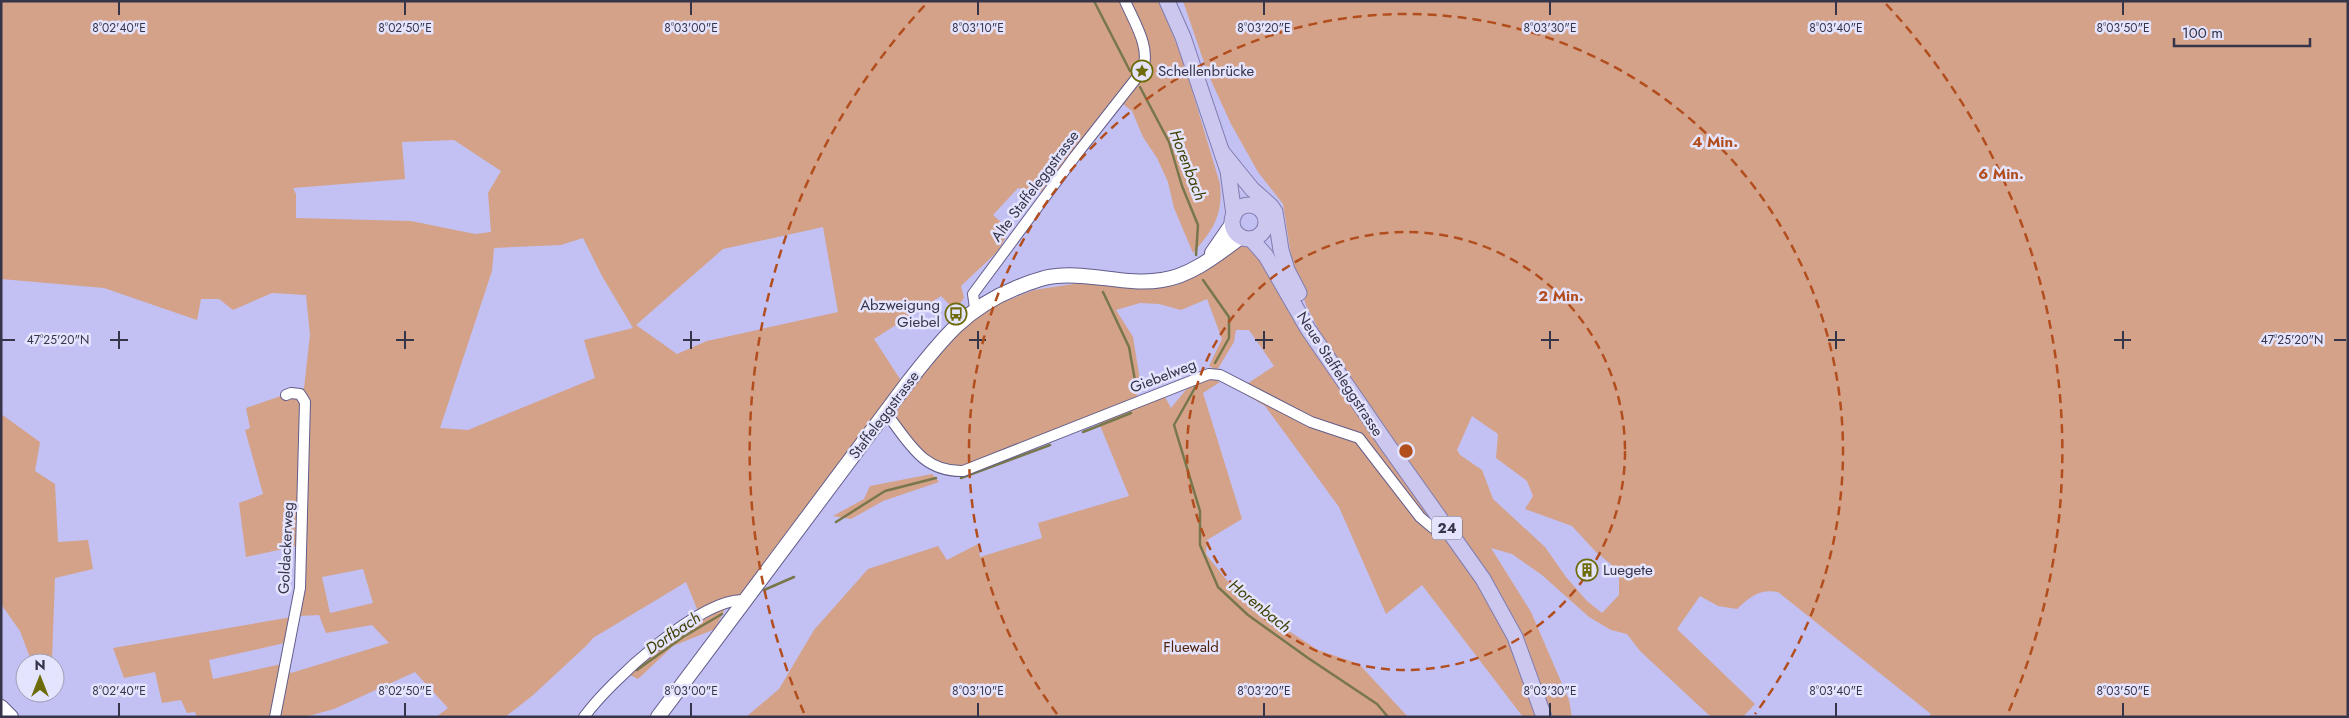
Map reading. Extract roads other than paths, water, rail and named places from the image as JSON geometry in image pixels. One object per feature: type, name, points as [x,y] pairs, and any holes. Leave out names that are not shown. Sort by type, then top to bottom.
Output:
[{"type":"main road","name":"24","points":[[1167,1],[1183,37],[1228,171],[1233,220]]},
{"type":"main road","name":"24","points":[[1222,152],[1252,190],[1271,206],[1275,212],[1281,250],[1287,270],[1315,326],[1325,351]]},
{"type":"main road","name":"24","points":[[1228,171],[1255,206]]},
{"type":"main road","points":[[1242,206],[1255,206],[1266,216],[1266,228],[1259,237],[1246,238],[1234,230],[1233,220],[1242,206]]},
{"type":"main road","name":"24","points":[[1266,228],[1273,252],[1279,263],[1287,270]]},
{"type":"main road","name":"Neue Staffeleggstrasse","points":[[1246,238],[1266,256],[1308,329],[1483,579],[1515,637],[1544,717]]},
{"type":"street","name":"Alte Staffeleggstrasse","points":[[975,308],[973,294],[1076,155],[1131,86],[1146,63],[1145,48],[1125,1]]},
{"type":"street","name":"Staffeleggstrasse","points":[[1201,264],[1216,248],[1233,220]]},
{"type":"street","name":"Staffeleggstrasse","points":[[658,717],[940,341],[975,308],[996,296],[1054,276],[1084,275],[1162,280],[1182,275],[1246,238]]},
{"type":"street","name":"Giebelweg","points":[[886,413],[927,464],[948,472],[963,471],[1209,374],[1220,376],[1311,422],[1359,438],[1420,517],[1433,528]]},
{"type":"street","name":"Goldackerweg","points":[[275,717],[291,642],[301,578],[304,402],[300,394],[291,393],[286,395]]},
{"type":"street","points":[[584,717],[615,681],[660,642],[700,616],[734,600],[744,600]]},
{"type":"street","points":[[1,707],[11,717]]},
{"type":"waterway","name":"Horenbach","points":[[1094,1],[1130,71]]},
{"type":"waterway","name":"Horenbach","points":[[1140,87],[1169,142],[1182,186],[1198,225],[1196,255]]},
{"type":"waterway","name":"Horenbach","points":[[1203,280],[1229,317],[1229,338],[1215,363]]},
{"type":"waterway","name":"Dorfbach","points":[[1103,292],[1129,347],[1136,386]]},
{"type":"waterway","name":"Horenbach","points":[[1196,386],[1174,425],[1200,511],[1200,545],[1218,587],[1248,615],[1377,704],[1388,717]]},
{"type":"waterway","name":"Dorfbach","points":[[1083,432],[1131,413]]},
{"type":"waterway","name":"Dorfbach","points":[[961,478],[1050,445]]},
{"type":"waterway","name":"Dorfbach","points":[[836,522],[885,491],[936,478]]},
{"type":"waterway","name":"Dorfbach","points":[[764,590],[794,577]]},
{"type":"waterway","name":"Dorfbach","points":[[637,670],[683,637],[722,614]]},
{"type":"place","name":"Schellenbrücke","points":[[1142,71]]},
{"type":"place","name":"Abzweigung Giebel","points":[[956,314]]},
{"type":"place","name":"Luegete","points":[[1587,570]]},
{"type":"park label","name":"Fluewald","points":[[1191,647]]}]
